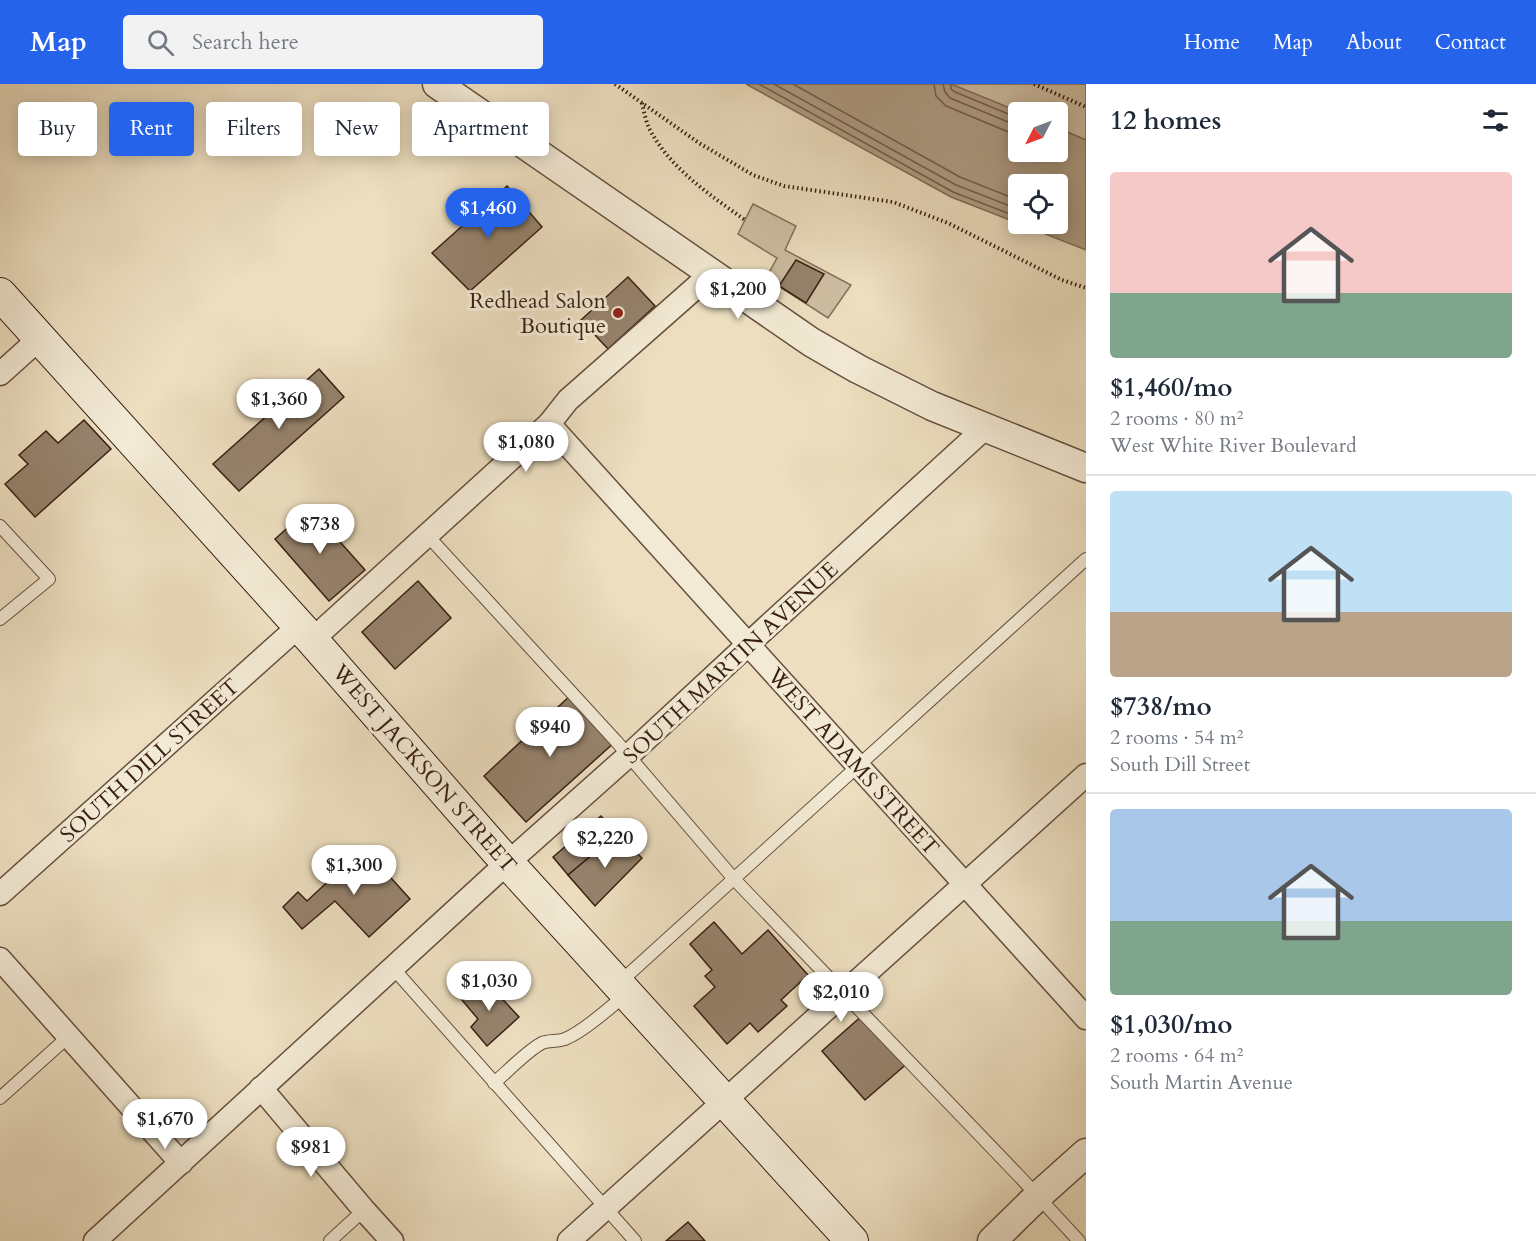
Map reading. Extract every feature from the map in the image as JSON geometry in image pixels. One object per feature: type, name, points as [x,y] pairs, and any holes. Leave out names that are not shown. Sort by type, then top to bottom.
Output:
[{"type":"main road","name":"WEST JACKSON STREET","points":[[0,294],[508,863],[852,1241]]},
{"type":"street","points":[[437,84],[811,342],[858,369],[932,406],[1086,468]]},
{"type":"street","name":"SOUTH DILL STREET","points":[[0,894],[305,633],[428,534],[549,424],[568,400],[711,274]]},
{"type":"street","points":[[0,374],[40,338]]},
{"type":"street","name":"WEST ADAMS STREET","points":[[549,424],[1086,1018]]},
{"type":"street","name":"SOUTH MARTIN AVENUE","points":[[95,1241],[985,428]]},
{"type":"street","points":[[569,1241],[1086,775]]},
{"type":"street","points":[[0,959],[181,1163]]},
{"type":"street","points":[[261,1088],[392,1241]]},
{"type":"street","points":[[993,1241],[1086,1153]]},
{"type":"lane","points":[[0,526],[50,579],[0,619]]},
{"type":"lane","points":[[428,534],[629,755],[734,879],[1079,1241]]},
{"type":"lane","points":[[494,1083],[544,1042],[562,1040],[572,1036],[612,1007],[622,988],[734,879],[1086,559]]},
{"type":"lane","points":[[393,968],[636,1241]]},
{"type":"lane","points":[[0,1098],[69,1036]]},
{"type":"lane","points":[[330,1241],[364,1210]]},
{"type":"path","points":[[615,84],[699,143],[753,175],[784,186],[893,202],[948,223],[1062,280],[1086,288]]},
{"type":"path","points":[[1034,84],[1086,107]]},
{"type":"path","points":[[642,103],[649,127],[661,148],[712,197],[745,220]]},
{"type":"shaded area","points":[[950,84],[1086,84],[1086,140],[1068,133],[1068,102],[1008,102],[1008,108]]},
{"type":"shaded area","points":[[753,204],[796,226],[785,250],[851,285],[828,318],[766,278],[777,258],[738,234]]},
{"type":"water","points":[[746,84],[951,84],[1008,107],[1008,162],[1068,162],[1068,132],[1086,140],[1086,250],[1045,234],[1068,234],[1068,174],[1008,174],[1008,219],[951,197]]},
{"type":"building","points":[[507,186],[542,227],[470,291],[432,253]]},
{"type":"building","points":[[796,260],[824,274],[806,303],[779,286]]},
{"type":"building","name":"Redhead Salon Boutique","points":[[628,277],[655,306],[608,349],[581,320]]},
{"type":"building","points":[[319,369],[344,397],[239,491],[213,464]]},
{"type":"building","points":[[84,420],[111,449],[35,517],[5,484],[28,464],[19,455],[46,431],[58,443]]},
{"type":"building","points":[[310,508],[365,570],[329,601],[275,539]]},
{"type":"building","points":[[418,581],[451,618],[395,669],[362,632]]},
{"type":"building","points":[[573,693],[616,741],[526,822],[484,776]]},
{"type":"building","points":[[601,816],[617,834],[568,875],[553,857]]},
{"type":"building","points":[[617,834],[642,858],[595,906],[568,875]]},
{"type":"building","points":[[364,848],[410,899],[369,937],[335,901],[302,929],[283,907],[298,892],[307,901]]},
{"type":"building","points":[[714,922],[742,954],[768,930],[808,975],[781,1000],[787,1006],[758,1032],[750,1023],[727,1044],[694,1006],[715,987],[705,976],[712,970],[690,944]]},
{"type":"building","points":[[482,977],[519,1017],[487,1046],[471,1027],[478,1019],[462,1000]]},
{"type":"building","points":[[864,1014],[910,1061],[865,1100],[822,1051]]},
{"type":"building","points":[[688,1222],[705,1241],[666,1241]]},
{"type":"place","name":"Redhead Salon Boutique","points":[[618,313]]}]
